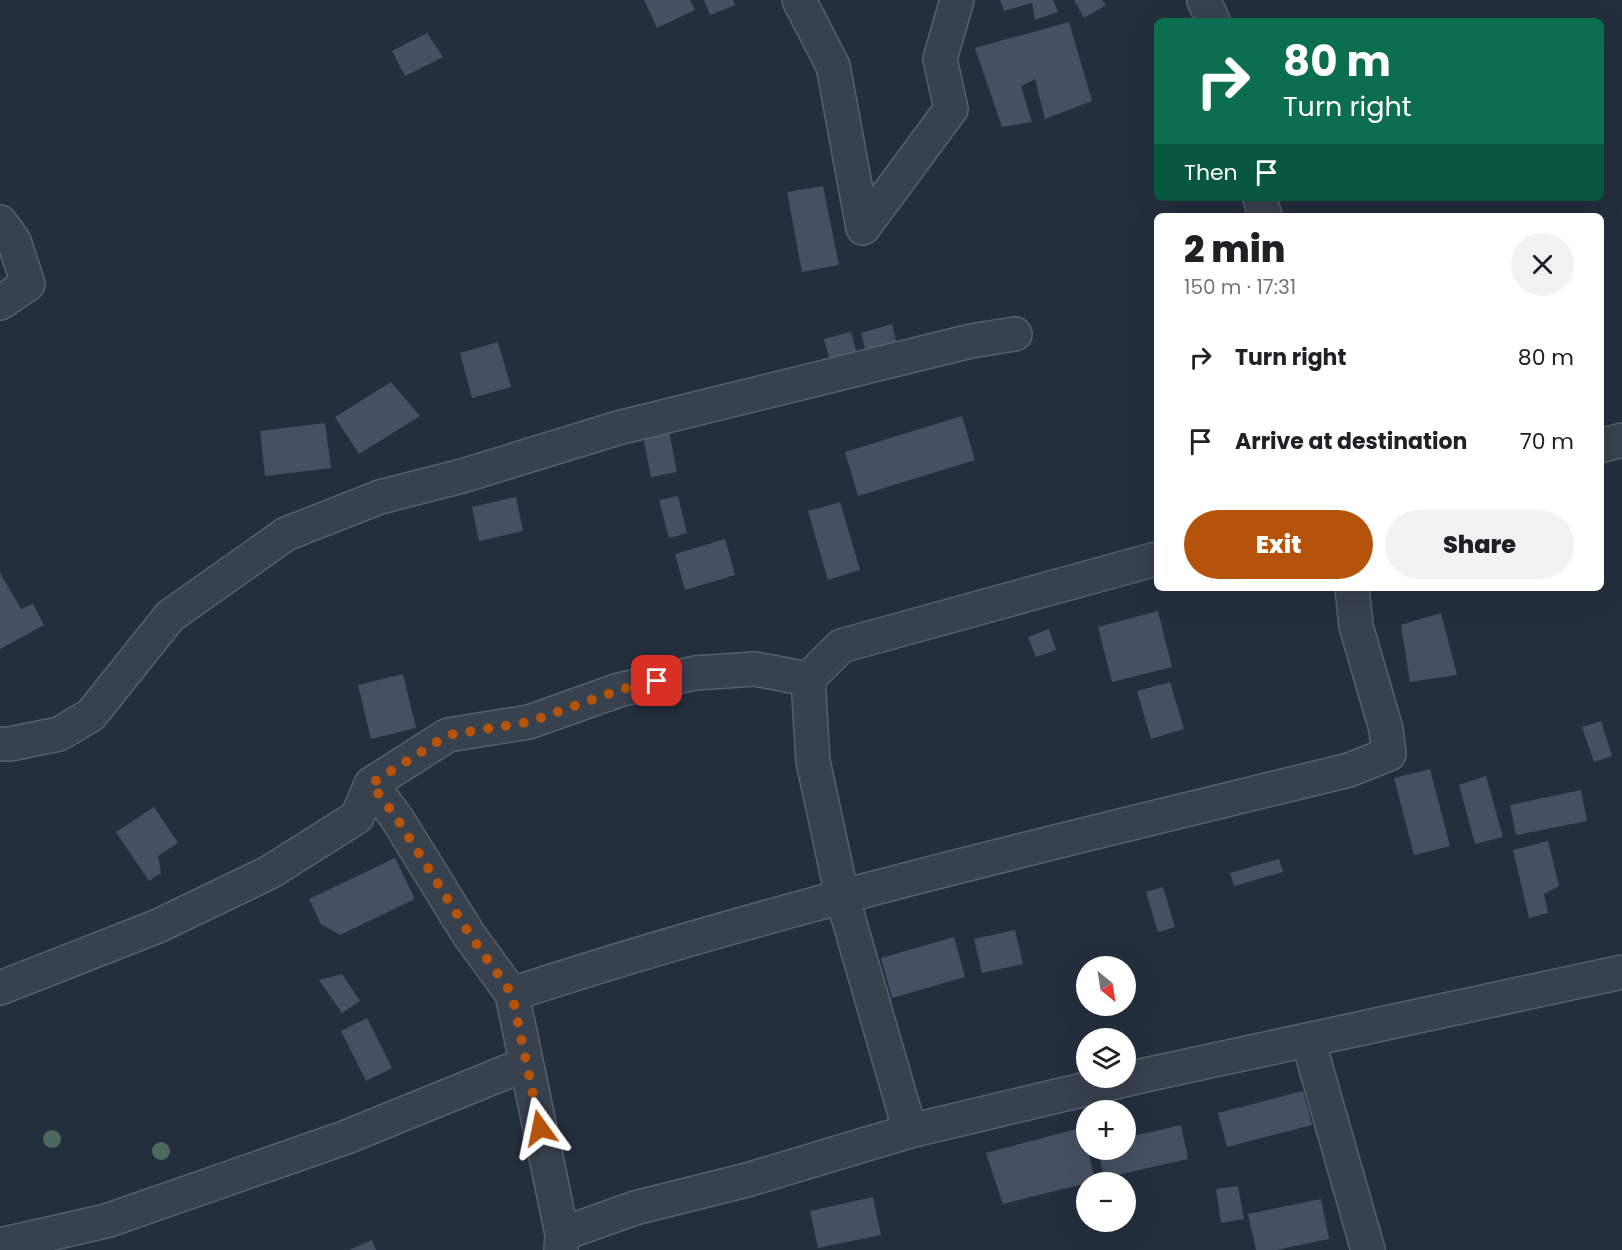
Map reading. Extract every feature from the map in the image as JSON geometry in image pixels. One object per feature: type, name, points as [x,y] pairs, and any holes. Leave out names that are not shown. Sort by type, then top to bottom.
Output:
[{"type":"street","points":[[799,0],[833,66],[863,228],[951,109],[940,59],[957,0]]},
{"type":"street","points":[[0,222],[14,241],[28,284],[0,303]]},
{"type":"street","points":[[0,744],[59,734],[90,715],[170,616],[286,534],[380,497],[462,476],[618,428],[971,341],[1015,334]]},
{"type":"street","points":[[1604,445],[1622,440]]},
{"type":"street","points":[[910,1131],[842,896],[813,761],[808,679],[841,646],[1154,561]]},
{"type":"street","points":[[512,994],[585,970],[842,896],[1337,773],[1389,754],[1386,729],[1356,626],[1352,591]]},
{"type":"street","points":[[0,988],[158,926],[270,872],[357,817],[371,784],[448,735],[529,722],[619,690],[695,673],[755,669],[808,679]]},
{"type":"street","points":[[371,784],[396,817],[470,935],[512,994],[562,1242],[635,1208],[747,1180],[910,1131],[1145,1076],[1622,972]]},
{"type":"street","points":[[1308,1040],[1368,1250]]},
{"type":"street","points":[[0,1245],[106,1221],[344,1138],[526,1064]]},
{"type":"building","points":[[644,0],[690,0],[695,10],[657,28]]},
{"type":"building","points":[[704,0],[733,0],[735,5],[710,15]]},
{"type":"building","points":[[1000,0],[1053,0],[1058,12],[1035,20],[1032,3],[1004,11]]},
{"type":"building","points":[[1074,0],[1102,0],[1106,5],[1084,18]]},
{"type":"building","points":[[1069,22],[1092,101],[1045,119],[1035,79],[1021,86],[1032,122],[1002,127],[975,48]]},
{"type":"building","points":[[427,33],[443,57],[405,76],[392,51]]},
{"type":"building","points":[[823,186],[839,265],[802,272],[787,192]]},
{"type":"building","points":[[892,324],[898,349],[867,356],[861,333]]},
{"type":"building","points":[[851,332],[857,354],[830,361],[824,339]]},
{"type":"building","points":[[498,342],[511,387],[472,398],[460,353]]},
{"type":"building","points":[[391,382],[420,416],[359,454],[335,417]]},
{"type":"building","points":[[962,416],[975,460],[858,496],[845,452]]},
{"type":"building","points":[[325,423],[331,468],[265,476],[260,431]]},
{"type":"building","points":[[669,431],[677,472],[651,477],[643,436]]},
{"type":"building","points":[[678,496],[687,533],[669,538],[659,500]]},
{"type":"building","points":[[516,497],[523,531],[479,541],[472,507]]},
{"type":"building","points":[[840,502],[860,570],[828,580],[808,511]]},
{"type":"building","points":[[725,539],[735,575],[685,590],[675,554]]},
{"type":"building","points":[[0,573],[21,609],[33,604],[44,625],[0,649]]},
{"type":"building","points":[[1158,611],[1172,667],[1112,682],[1098,627]]},
{"type":"building","points":[[1441,613],[1457,675],[1410,682],[1401,625]]},
{"type":"building","points":[[1049,629],[1056,650],[1036,657],[1028,637]]},
{"type":"building","points":[[403,674],[416,728],[371,739],[358,685]]},
{"type":"building","points":[[1170,682],[1184,729],[1151,739],[1137,691]]},
{"type":"building","points":[[1601,721],[1612,756],[1594,762],[1582,727]]},
{"type":"building","points":[[1430,769],[1450,846],[1414,855],[1394,778]]},
{"type":"building","points":[[1486,776],[1503,837],[1475,844],[1459,785]]},
{"type":"building","points":[[1581,790],[1587,821],[1516,835],[1510,805]]},
{"type":"building","points":[[154,807],[178,843],[158,856],[161,873],[149,881],[116,832]]},
{"type":"building","points":[[1548,841],[1559,886],[1544,894],[1548,913],[1529,918],[1513,850]]},
{"type":"building","points":[[395,858],[415,899],[340,935],[321,924],[309,899]]},
{"type":"building","points":[[1279,859],[1283,872],[1234,886],[1230,873]]},
{"type":"building","points":[[1163,887],[1175,927],[1158,932],[1146,892]]},
{"type":"building","points":[[1015,930],[1023,964],[982,973],[974,939]]},
{"type":"building","points":[[954,937],[965,977],[892,998],[881,958]]},
{"type":"building","points":[[342,974],[360,1001],[342,1013],[319,980]]},
{"type":"building","points":[[367,1018],[392,1068],[366,1081],[341,1031]]},
{"type":"building","points":[[1303,1091],[1312,1125],[1227,1147],[1218,1113]]},
{"type":"building","points":[[1181,1125],[1188,1159],[1131,1172],[1103,1172],[1100,1160],[1136,1160],[1136,1135]]},
{"type":"building","points":[[1076,1129],[1076,1160],[1090,1160],[1093,1172],[1076,1172],[1076,1186],[1003,1204],[986,1153]]},
{"type":"building","points":[[1238,1186],[1244,1219],[1221,1223],[1216,1189]]},
{"type":"building","points":[[873,1197],[881,1235],[818,1248],[810,1211]]},
{"type":"building","points":[[1321,1199],[1329,1239],[1276,1250],[1256,1250],[1248,1214]]},
{"type":"building","points":[[372,1240],[376,1250],[349,1250]]},
{"type":"route","points":[[540,1128],[512,994],[470,935],[396,817],[371,784],[448,735],[529,722],[619,690],[657,681]]}]
